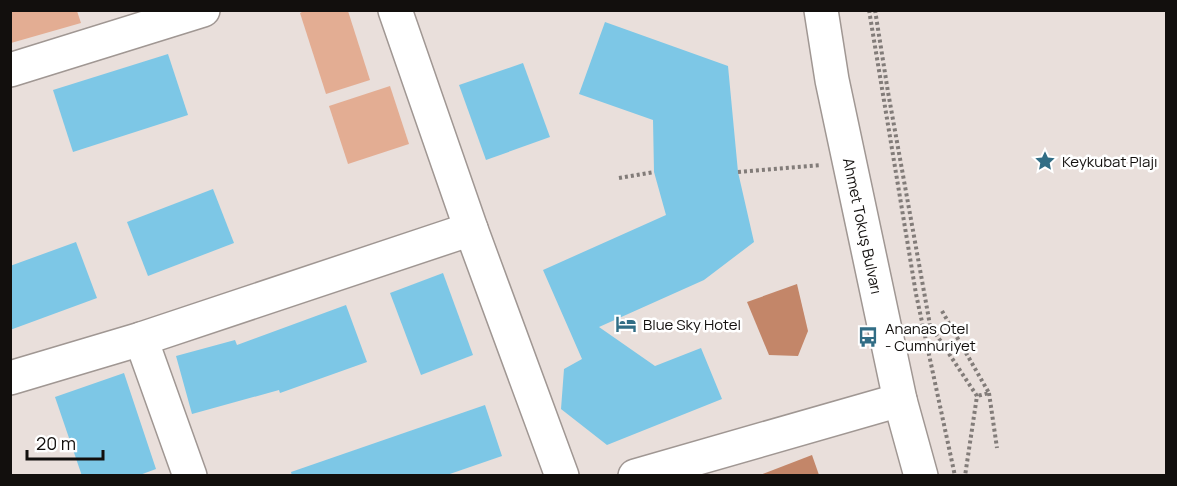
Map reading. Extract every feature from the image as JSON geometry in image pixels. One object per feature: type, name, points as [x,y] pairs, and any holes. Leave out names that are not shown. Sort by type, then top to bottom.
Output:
[{"type":"street","points":[[10,70],[203,10]]},
{"type":"street","points":[[395,10],[471,229],[562,476]]},
{"type":"street","name":"Ahmet Tokuş Bulvarı","points":[[821,10],[832,80],[900,400],[921,476]]},
{"type":"street","points":[[10,378],[141,339],[471,229]]},
{"type":"street","points":[[141,339],[189,476]]},
{"type":"street","points":[[635,476],[900,400]]},
{"type":"path","points":[[869,10],[916,294],[955,476]]},
{"type":"path","points":[[875,10],[930,325],[977,396],[965,476]]},
{"type":"path","points":[[738,172],[850,162]]},
{"type":"path","points":[[618,178],[654,172]]},
{"type":"path","points":[[942,312],[989,393],[996,448]]},
{"type":"path","points":[[977,396],[989,393]]},
{"type":"shaded area","points":[[306,10],[348,11],[370,80],[326,94],[300,13]]},
{"type":"shaded area","points":[[10,11],[77,11],[81,23],[11,43]]},
{"type":"shaded area","points":[[390,86],[409,144],[348,164],[329,106]]},
{"type":"shaded area","points":[[797,284],[808,331],[798,356],[769,355],[747,302]]},
{"type":"shaded area","points":[[812,455],[819,475],[760,475]]},
{"type":"building","points":[[605,22],[728,66],[738,172],[754,242],[704,280],[599,327],[655,366],[701,348],[722,399],[607,445],[561,409],[564,369],[582,359],[543,270],[666,215],[654,172],[653,120],[579,94]]},
{"type":"building","points":[[168,54],[188,115],[73,152],[53,90]]},
{"type":"building","points":[[523,63],[550,137],[486,160],[459,85]]},
{"type":"building","points":[[213,189],[234,243],[148,276],[127,222]]},
{"type":"building","points":[[76,242],[97,298],[10,330],[10,266]]},
{"type":"building","points":[[443,273],[473,355],[421,375],[390,293]]},
{"type":"building","points":[[346,305],[367,362],[280,393],[279,390],[192,414],[176,356],[235,340],[237,345]]},
{"type":"building","points":[[124,373],[156,469],[137,476],[82,476],[55,397]]},
{"type":"building","points":[[485,405],[502,456],[444,476],[292,476],[291,472]]},
{"type":"place","name":"Keykubat Plajı","points":[[1045,161]]},
{"type":"place","name":"Blue Sky Hotel","points":[[626,324]]},
{"type":"place","name":"Ananas Otel - Cumhuriyet","points":[[868,337]]}]
